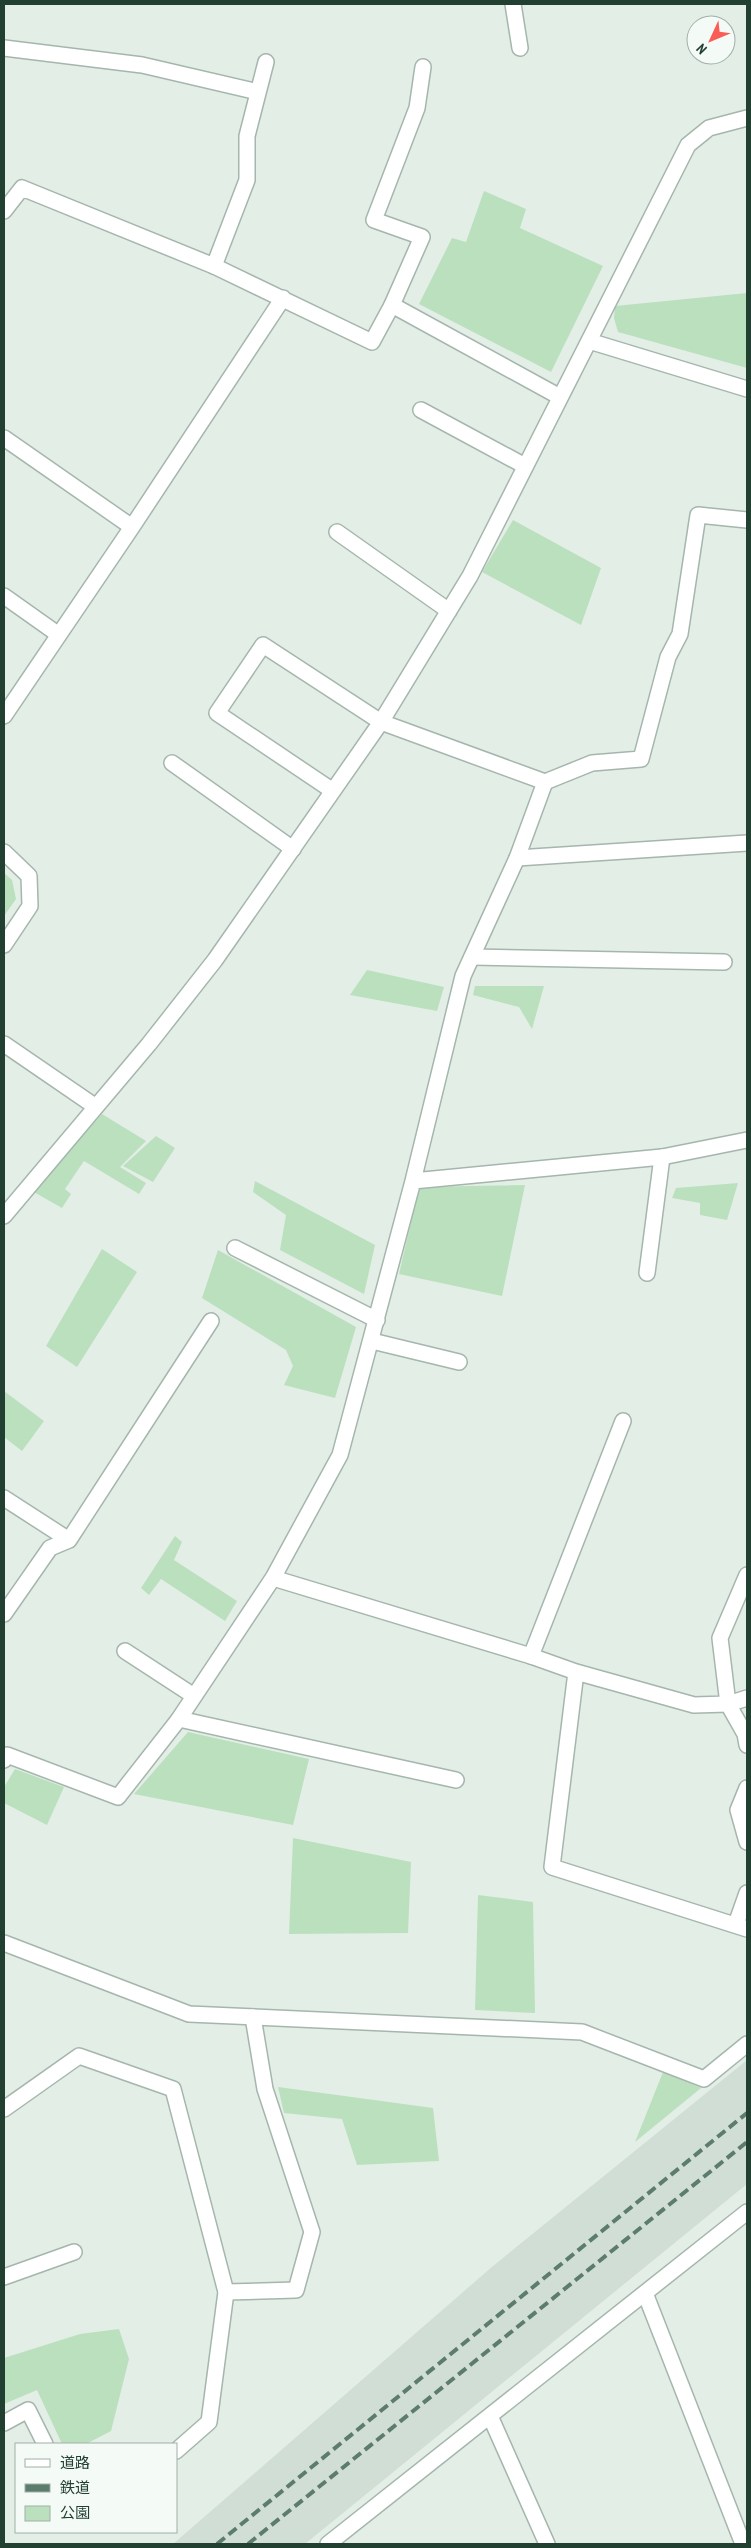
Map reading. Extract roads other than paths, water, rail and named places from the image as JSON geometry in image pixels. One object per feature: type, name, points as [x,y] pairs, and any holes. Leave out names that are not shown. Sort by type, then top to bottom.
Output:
[{"type":"street","points":[[513,4],[520,48]]},
{"type":"street","points":[[4,48],[142,66],[258,92]]},
{"type":"street","points":[[214,266],[247,180],[247,136],[266,62]]},
{"type":"street","points":[[4,211],[22,188],[214,266],[372,342],[392,305],[422,237],[374,220],[417,108],[422,67]]},
{"type":"street","points":[[4,1216],[96,1107],[215,960],[381,722],[470,576],[688,145],[709,128],[747,118]]},
{"type":"street","points":[[4,716],[132,527],[283,298]]},
{"type":"street","points":[[392,305],[560,397]]},
{"type":"street","points":[[589,341],[747,389]]},
{"type":"street","points":[[422,410],[525,466]]},
{"type":"street","points":[[4,438],[132,527]]},
{"type":"street","points":[[333,791],[217,713],[263,645],[381,722],[545,782],[592,763],[640,759],[668,657],[680,634],[698,515],[747,520]]},
{"type":"street","points":[[336,532],[449,611]]},
{"type":"street","points":[[4,596],[59,635]]},
{"type":"street","points":[[172,763],[293,849]]},
{"type":"street","points":[[4,1760],[7,1755],[118,1797],[179,1719],[273,1578],[340,1454],[372,1341],[463,976],[517,858],[545,782]]},
{"type":"street","points":[[517,858],[747,843]]},
{"type":"street","points":[[4,852],[29,876],[30,906],[4,945]]},
{"type":"street","points":[[472,958],[724,962]]},
{"type":"street","points":[[4,1044],[96,1107]]},
{"type":"street","points":[[413,1181],[662,1157],[747,1140]]},
{"type":"street","points":[[647,1273],[662,1157]]},
{"type":"street","points":[[235,1248],[377,1320]]},
{"type":"street","points":[[4,1614],[50,1548],[69,1540],[211,1321]]},
{"type":"street","points":[[372,1341],[459,1362]]},
{"type":"street","points":[[531,1656],[623,1422]]},
{"type":"street","points":[[4,1498],[69,1540]]},
{"type":"street","points":[[747,1575],[720,1638],[728,1704],[745,1734],[747,1745]]},
{"type":"street","points":[[273,1578],[531,1656],[576,1672],[694,1705],[728,1704],[747,1698]]},
{"type":"street","points":[[124,1650],[194,1696]]},
{"type":"street","points":[[576,1672],[552,1867],[742,1926],[747,1893]]},
{"type":"street","points":[[179,1719],[456,1780]]},
{"type":"street","points":[[747,1788],[738,1810],[747,1842]]},
{"type":"street","points":[[4,1943],[188,2014],[582,2032],[704,2079],[747,2044]]},
{"type":"street","points":[[226,2292],[296,2290],[312,2232],[265,2089],[253,2017]]},
{"type":"street","points":[[4,2109],[80,2056],[173,2089],[226,2292],[209,2422],[178,2449]]},
{"type":"street","points":[[328,2544],[747,2212]]},
{"type":"street","points":[[4,2277],[74,2252]]},
{"type":"street","points":[[645,2293],[743,2544]]},
{"type":"street","points":[[4,2423],[28,2410],[44,2443]]},
{"type":"street","points":[[490,2416],[547,2544]]},
{"type":"railway","points":[[217,2544],[747,2113]]},
{"type":"railway","points":[[248,2544],[747,2142]]}]
